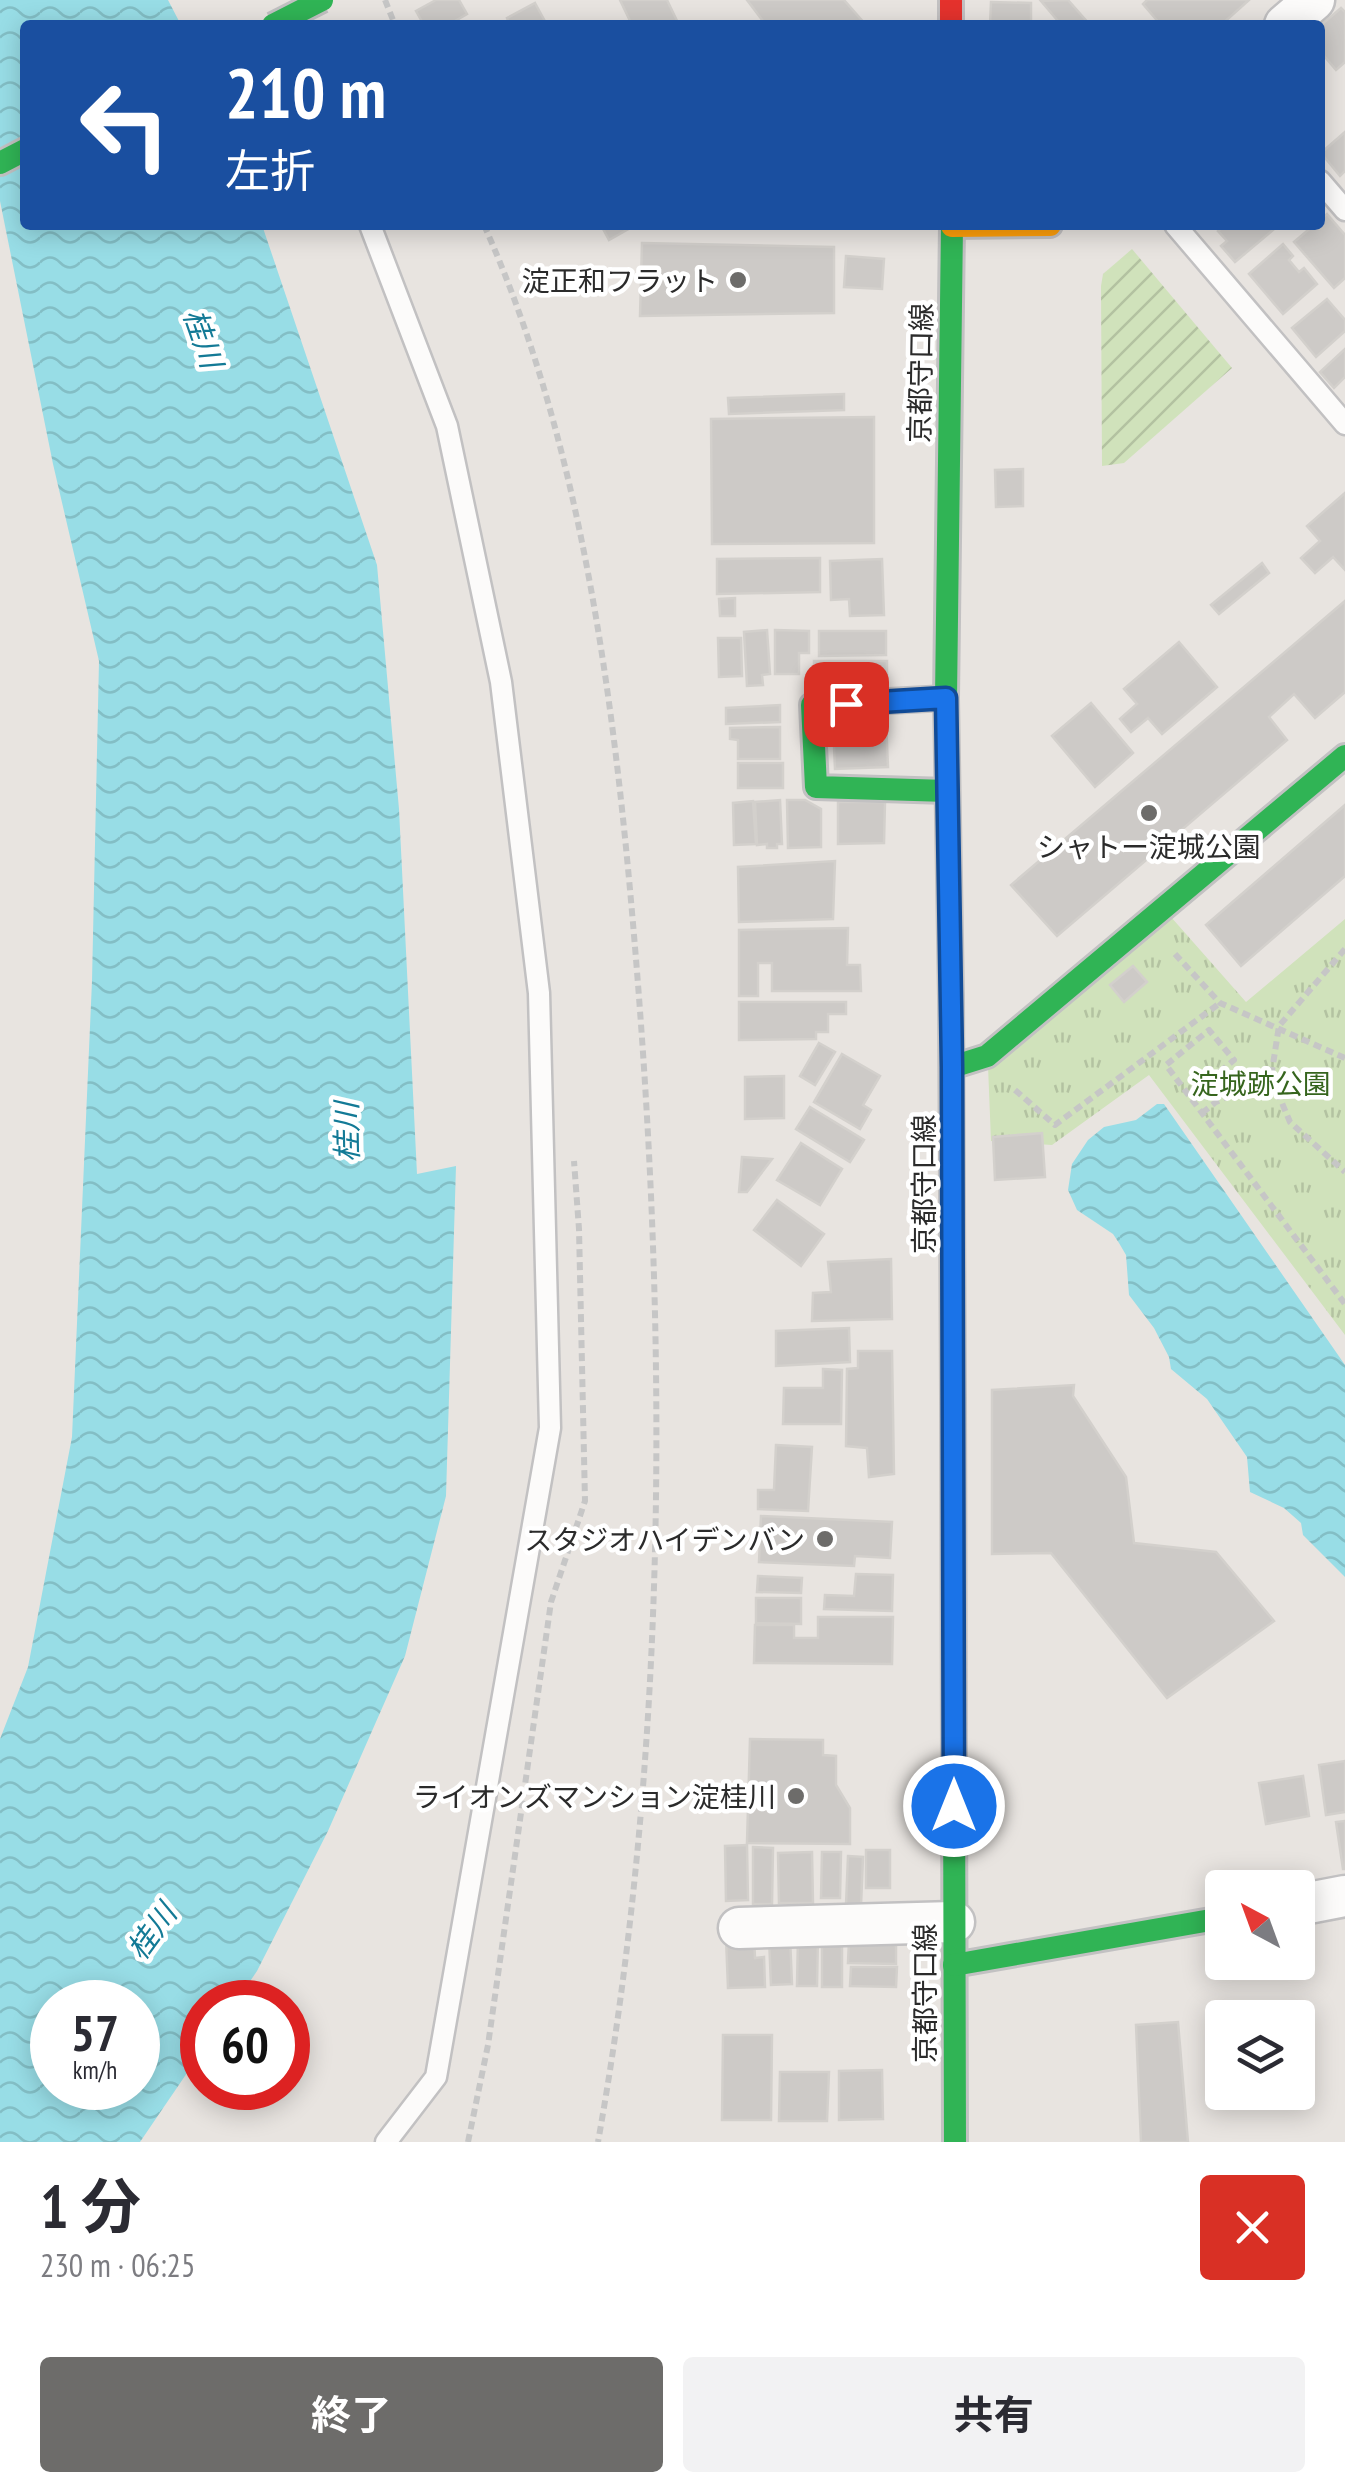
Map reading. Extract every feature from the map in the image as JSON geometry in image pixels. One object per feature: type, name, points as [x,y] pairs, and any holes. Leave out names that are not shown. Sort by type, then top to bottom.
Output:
[{"type":"main road","points":[[282,20],[322,0]]},
{"type":"main road","name":"京都守口線","points":[[952,230],[946,698],[952,1067],[955,2142]]},
{"type":"main road","points":[[946,698],[812,705],[816,787],[947,791]]},
{"type":"main road","points":[[952,1067],[987,1056],[1345,756]]},
{"type":"main road","points":[[954,1966],[1205,1921]]},
{"type":"street","points":[[1291,20],[1314,0]]},
{"type":"street","points":[[1315,1902],[1345,1896]]},
{"type":"street","points":[[739,1928],[954,1922]]},
{"type":"lane","points":[[1325,187],[1345,210]]},
{"type":"lane","points":[[372,230],[446,426],[501,682],[538,993],[550,1428],[436,2076],[386,2142]]},
{"type":"lane","points":[[1179,230],[1345,424]]},
{"type":"path","points":[[486,230],[544,384],[592,602],[615,738],[644,1057],[656,1381],[646,1773],[598,2142]]},
{"type":"path","points":[[1148,922],[1220,1002],[1345,1058]]},
{"type":"path","points":[[1345,949],[1279,1026],[1271,1077],[1290,1122],[1345,1172]]},
{"type":"path","points":[[987,1056],[1020,1095],[1055,1124],[1220,1002]]},
{"type":"path","points":[[1190,1097],[1234,1060],[1209,1030],[1166,1065],[1345,1304]]},
{"type":"path","points":[[1202,1113],[1216,1102],[1271,1077]]},
{"type":"green space","points":[[1132,249],[1232,368],[1124,463],[1102,466],[1101,286],[1103,274]]},
{"type":"green space","name":"淀城跡公園","points":[[1171,917],[1246,1002],[1345,919],[1345,1335],[1149,1075],[1052,1145],[991,1141],[988,1066]]},
{"type":"water","name":"桂川","points":[[0,0],[168,0],[178,20],[20,20],[20,230],[264,230],[377,565],[399,809],[417,1174],[456,1166],[446,1496],[405,1656],[328,1831],[251,1980],[180,1980],[180,2083],[140,2142],[0,2142],[0,1739],[28,1667],[72,1437],[92,981],[99,661],[53,464],[0,201]]},
{"type":"water","points":[[1157,1104],[1164,1104],[1345,1365],[1345,1577],[1303,1535],[1301,1523],[1284,1508],[1250,1492],[1247,1457],[1207,1399],[1171,1369],[1154,1328],[1129,1295],[1126,1255],[1119,1243],[1113,1234],[1077,1210],[1068,1190],[1072,1164],[1088,1140],[1104,1127],[1136,1120]]},
{"type":"building","points":[[436,0],[459,0],[467,14],[457,20],[421,20],[416,11]]},
{"type":"building","points":[[620,0],[667,0],[677,20],[630,20]]},
{"type":"building","points":[[747,0],[844,0],[862,20],[762,20]]},
{"type":"building","points":[[1068,0],[1086,20],[1057,20],[1041,1]]},
{"type":"building","points":[[1147,0],[1249,0],[1227,20],[1157,20],[1143,4]]},
{"type":"building","points":[[991,2],[1031,3],[1031,20],[990,20]]},
{"type":"building","points":[[535,3],[544,20],[508,20]]},
{"type":"building","points":[[1341,8],[1345,12],[1345,62],[1336,70],[1325,57],[1325,22]]},
{"type":"building","points":[[1345,132],[1345,171],[1340,176],[1325,158],[1325,150]]},
{"type":"building","points":[[1325,216],[1345,235],[1345,278],[1334,288],[1294,242],[1308,230],[1325,230]]},
{"type":"building","points":[[604,230],[627,230],[609,240]]},
{"type":"building","points":[[1273,230],[1235,262],[1221,246],[1227,241],[1218,231]]},
{"type":"building","name":"淀正和フラット","points":[[642,243],[834,247],[834,313],[640,316]]},
{"type":"building","points":[[1283,244],[1299,272],[1304,268],[1317,284],[1283,314],[1249,274]]},
{"type":"building","points":[[846,256],[884,259],[882,289],[844,287]]},
{"type":"building","points":[[1327,299],[1345,320],[1345,331],[1316,357],[1292,328]]},
{"type":"building","points":[[1345,349],[1345,377],[1334,388],[1320,372]]},
{"type":"building","points":[[844,394],[844,410],[729,414],[728,398]]},
{"type":"building","points":[[874,417],[874,543],[712,544],[711,419]]},
{"type":"building","points":[[1023,469],[1023,506],[996,507],[995,470]]},
{"type":"building","points":[[1345,493],[1345,570],[1333,557],[1315,573],[1301,558],[1320,541],[1307,526]]},
{"type":"building","points":[[820,558],[820,592],[717,594],[717,559]]},
{"type":"building","points":[[882,559],[884,615],[850,616],[849,599],[831,600],[830,561]]},
{"type":"building","points":[[1262,563],[1269,573],[1219,614],[1211,605]]},
{"type":"building","points":[[735,598],[735,616],[720,616],[719,599]]},
{"type":"building","name":"シャトー淀城公園","points":[[1345,601],[1345,692],[1315,718],[1294,694],[1269,717],[1287,740],[1057,936],[1011,885]]},
{"type":"building","points":[[767,630],[770,674],[762,675],[763,685],[747,686],[744,632]]},
{"type":"building","points":[[775,630],[809,631],[809,653],[799,653],[799,674],[775,674]]},
{"type":"building","points":[[819,631],[886,631],[886,655],[819,656]]},
{"type":"building","points":[[718,638],[741,638],[742,676],[719,677]]},
{"type":"building","points":[[1179,642],[1217,687],[1162,734],[1148,718],[1131,732],[1120,719],[1137,704],[1124,689]]},
{"type":"building","points":[[814,661],[887,661],[887,682],[814,682]]},
{"type":"building","points":[[1091,703],[1133,753],[1095,787],[1052,736]]},
{"type":"building","points":[[780,705],[780,722],[726,724],[726,708]]},
{"type":"building","points":[[886,720],[888,767],[835,769],[833,723]]},
{"type":"building","points":[[780,727],[780,759],[738,759],[738,740],[730,739],[730,728]]},
{"type":"building","points":[[738,763],[783,763],[783,788],[738,788]]},
{"type":"building","points":[[780,800],[782,844],[777,844],[777,848],[757,845],[755,802]]},
{"type":"building","points":[[787,800],[805,800],[821,809],[821,847],[788,848]]},
{"type":"building","points":[[753,801],[756,844],[734,845],[733,803]]},
{"type":"building","points":[[838,802],[885,802],[884,843],[838,844]]},
{"type":"building","points":[[1345,805],[1345,876],[1241,966],[1206,925]]},
{"type":"building","points":[[835,861],[833,919],[739,922],[738,867]]},
{"type":"building","points":[[848,928],[847,965],[860,965],[861,991],[772,991],[772,963],[758,963],[758,996],[739,996],[739,930]]},
{"type":"building","points":[[1133,966],[1147,982],[1124,1002],[1110,985]]},
{"type":"building","points":[[739,1002],[846,1002],[846,1014],[828,1014],[828,1032],[816,1032],[816,1039],[739,1040]]},
{"type":"building","points":[[819,1043],[835,1052],[815,1085],[800,1076]]},
{"type":"building","points":[[842,1054],[880,1076],[863,1105],[871,1110],[860,1129],[814,1102]]},
{"type":"building","points":[[784,1076],[784,1118],[745,1119],[745,1077]]},
{"type":"building","points":[[810,1107],[864,1140],[850,1162],[796,1129]]},
{"type":"building","points":[[1042,1133],[1045,1177],[995,1180],[993,1137]]},
{"type":"building","points":[[801,1143],[842,1169],[820,1205],[777,1180]]},
{"type":"building","points":[[742,1157],[772,1159],[747,1192],[739,1192]]},
{"type":"building","points":[[777,1200],[824,1234],[801,1266],[754,1230]]},
{"type":"building","points":[[891,1259],[892,1319],[812,1321],[813,1293],[831,1292],[828,1262]]},
{"type":"building","points":[[849,1328],[850,1362],[776,1366],[776,1331]]},
{"type":"building","points":[[858,1351],[892,1351],[894,1474],[869,1477],[867,1448],[846,1446],[847,1369],[858,1368]]},
{"type":"building","points":[[823,1369],[842,1370],[841,1424],[783,1424],[784,1388],[823,1388]]},
{"type":"building","points":[[1074,1385],[1073,1396],[1126,1477],[1134,1543],[1216,1552],[1274,1621],[1167,1698],[1051,1553],[992,1554],[992,1390]]},
{"type":"building","points":[[776,1445],[812,1447],[808,1511],[758,1509],[758,1490],[774,1490]]},
{"type":"building","name":"スタジオハイデンバン","points":[[761,1516],[892,1522],[890,1558],[855,1556],[854,1566],[759,1562]]},
{"type":"building","points":[[856,1574],[893,1575],[892,1611],[824,1609],[825,1595],[854,1596]]},
{"type":"building","points":[[758,1576],[802,1578],[801,1593],[757,1592]]},
{"type":"building","points":[[756,1598],[801,1598],[801,1624],[756,1623]]},
{"type":"building","points":[[818,1617],[893,1617],[892,1664],[754,1663],[755,1625],[794,1625],[794,1638],[818,1638]]},
{"type":"building","name":"ライオンズマンション淀桂川","points":[[750,1739],[823,1740],[823,1755],[836,1756],[836,1785],[850,1808],[850,1844],[747,1843]]},
{"type":"building","points":[[1345,1761],[1345,1812],[1326,1815],[1319,1765]]},
{"type":"building","points":[[1303,1776],[1309,1816],[1266,1824],[1259,1783]]},
{"type":"building","points":[[1345,1821],[1345,1869],[1343,1869],[1336,1822]]},
{"type":"building","points":[[747,1845],[748,1900],[726,1901],[725,1846]]},
{"type":"building","points":[[753,1847],[773,1848],[772,1904],[753,1904]]},
{"type":"building","points":[[866,1850],[890,1850],[890,1888],[866,1888]]},
{"type":"building","points":[[812,1852],[813,1903],[779,1903],[778,1853]]},
{"type":"building","points":[[822,1852],[841,1852],[840,1898],[821,1898]]},
{"type":"building","points":[[848,1856],[863,1857],[861,1906],[846,1905]]},
{"type":"building","points":[[754,1937],[755,1958],[764,1957],[765,1987],[728,1988],[726,1938]]},
{"type":"building","points":[[790,1937],[792,1984],[771,1985],[769,1938]]},
{"type":"building","points":[[798,1937],[818,1937],[817,1986],[797,1986]]},
{"type":"building","points":[[822,1938],[842,1938],[842,1987],[822,1987]]},
{"type":"building","points":[[849,1941],[896,1942],[896,1964],[848,1963]]},
{"type":"building","points":[[851,1967],[897,1967],[896,1987],[850,1986]]},
{"type":"building","points":[[1178,2022],[1188,2142],[1141,2142],[1136,2025]]},
{"type":"building","points":[[723,2035],[772,2035],[771,2120],[722,2120]]},
{"type":"building","points":[[882,2070],[883,2119],[839,2120],[839,2071]]},
{"type":"building","points":[[780,2072],[829,2072],[827,2121],[779,2121]]},
{"type":"traffic: fast","points":[[283,20],[322,0]]},
{"type":"traffic: fast","points":[[0,163],[20,153]]},
{"type":"traffic: fast","points":[[951,998],[946,698],[952,230]]},
{"type":"traffic: fast","points":[[946,698],[812,705],[816,787],[947,791]]},
{"type":"traffic: fast","points":[[952,1067],[987,1056],[1345,756]]},
{"type":"traffic: fast","points":[[953,1398],[955,2142]]},
{"type":"traffic: fast","points":[[954,1965],[1205,1921]]},
{"type":"traffic: slow","points":[[951,998],[953,1398]]},
{"type":"traffic: jam","points":[[951,0],[951,20]]},
{"type":"place","name":"淀正和フラット","points":[[738,280]]},
{"type":"place","name":"シャトー淀城公園","points":[[1149,813]]},
{"type":"place","name":"スタジオハイデンバン","points":[[825,1539]]},
{"type":"place","name":"ライオンズマンション淀桂川","points":[[796,1796]]},
{"type":"route","points":[[846,704],[946,698],[952,1067],[954,1806]]}]
